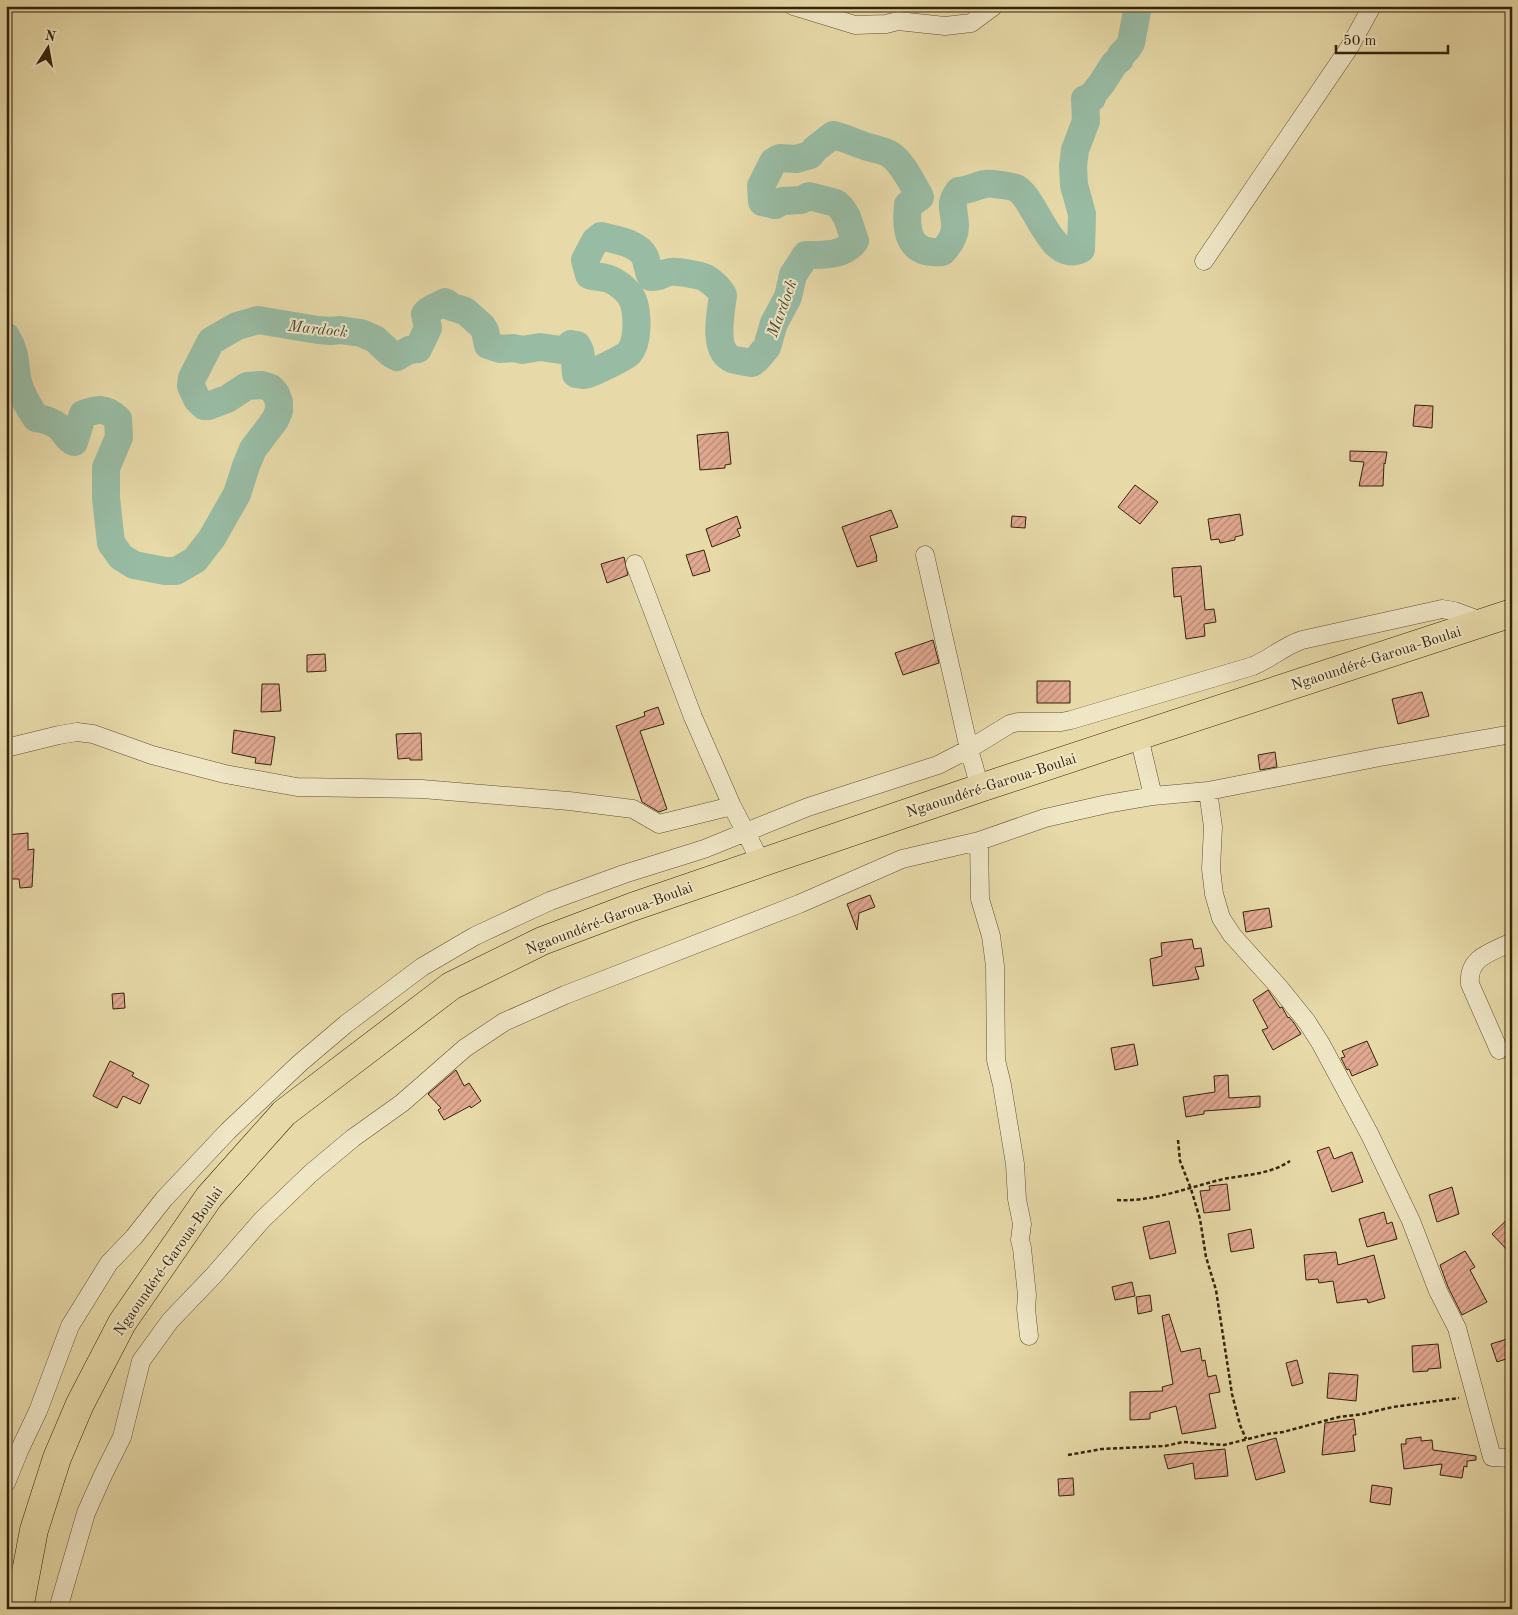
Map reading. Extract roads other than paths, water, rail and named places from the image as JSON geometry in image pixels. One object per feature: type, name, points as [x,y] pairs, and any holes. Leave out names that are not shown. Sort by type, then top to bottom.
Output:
[{"type":"highway","name":"Ngaoundéré-Garoua-Boulai","points":[[19,1609],[34,1530],[56,1458],[80,1404],[122,1323],[209,1197],[284,1113],[451,986],[542,941],[632,906],[980,788],[1512,613]]},
{"type":"street","points":[[793,6],[856,24],[886,24],[898,21],[945,26],[971,23],[994,6]]},
{"type":"street","points":[[1204,261],[1349,48],[1372,6]]},
{"type":"street","points":[[926,555],[969,749],[980,788]]},
{"type":"street","points":[[635,564],[693,717],[744,832],[761,862]]},
{"type":"street","points":[[6,1483],[19,1450],[38,1411],[70,1326],[108,1263],[134,1236],[164,1199],[228,1131],[300,1063],[346,1024],[422,967],[475,936],[550,901],[624,874],[704,849],[808,807],[938,765],[1010,724],[1071,720],[1253,666],[1265,661],[1290,644],[1302,640],[1442,608],[1484,622]]},
{"type":"street","points":[[6,748],[76,732],[93,734],[152,756],[269,783],[297,787],[422,789],[569,801],[633,809],[659,824],[732,806]]},
{"type":"street","points":[[58,1609],[86,1513],[122,1437],[141,1361],[170,1321],[214,1275],[262,1220],[310,1174],[353,1138],[402,1102],[465,1048],[504,1022],[565,995],[799,904],[902,859],[979,841],[1045,818],[1106,804],[1153,796],[1208,791],[1380,756],[1512,734]]},
{"type":"street","points":[[1139,736],[1153,796]]},
{"type":"street","points":[[1208,791],[1213,826],[1212,878],[1214,894],[1221,918],[1232,935],[1278,986],[1307,1022],[1365,1127],[1411,1221],[1438,1292],[1457,1328],[1492,1457],[1512,1458]]},
{"type":"street","points":[[979,841],[980,899],[991,936],[995,966],[996,1060],[1015,1164],[1017,1199],[1022,1224],[1020,1240],[1027,1295],[1026,1309],[1029,1336]]},
{"type":"street","points":[[1499,1050],[1470,984],[1469,975],[1472,966],[1478,959],[1512,942]]},
{"type":"waterway","name":"Mardock","points":[[6,336],[14,354],[19,387],[36,418],[57,425],[74,442],[83,414],[102,410],[109,412],[118,419],[119,437],[106,468],[106,498],[111,543],[121,557],[134,565],[165,571],[176,571],[195,560],[212,538],[237,494],[253,449],[275,420],[279,411],[279,402],[276,394],[271,388],[262,385],[247,386],[227,399],[208,406],[204,406],[197,399],[191,386],[192,378],[211,341],[237,326],[258,320],[318,330],[340,330],[361,333],[375,339],[397,357],[409,350],[418,349],[428,328],[425,314],[445,302],[452,307],[465,311],[482,326],[488,345],[500,349],[514,348],[522,350],[540,347],[561,350],[571,344],[577,345],[581,357],[575,362],[576,374],[584,375],[607,366],[629,353],[635,341],[635,306],[629,294],[612,280],[589,275],[585,260],[595,241],[601,236],[626,242],[642,252],[651,277],[678,272],[703,277],[713,283],[723,295],[719,330],[722,348],[732,359],[752,363],[767,347],[774,323],[788,297],[793,275],[806,255],[826,255],[839,252],[845,250],[855,241],[847,217],[836,203],[809,196],[801,200],[782,201],[775,205],[762,202],[761,186],[773,162],[780,158],[796,159],[810,155],[833,135],[884,151],[900,164],[920,197],[908,205],[907,224],[912,240],[922,250],[942,252],[953,237],[955,226],[953,204],[959,191],[987,184],[1016,188],[1023,194],[1044,228],[1061,248],[1070,251],[1081,249],[1082,214],[1074,185],[1073,166],[1075,150],[1086,121],[1085,99],[1087,102],[1092,98],[1114,64],[1120,59],[1131,43],[1138,6]]}]
